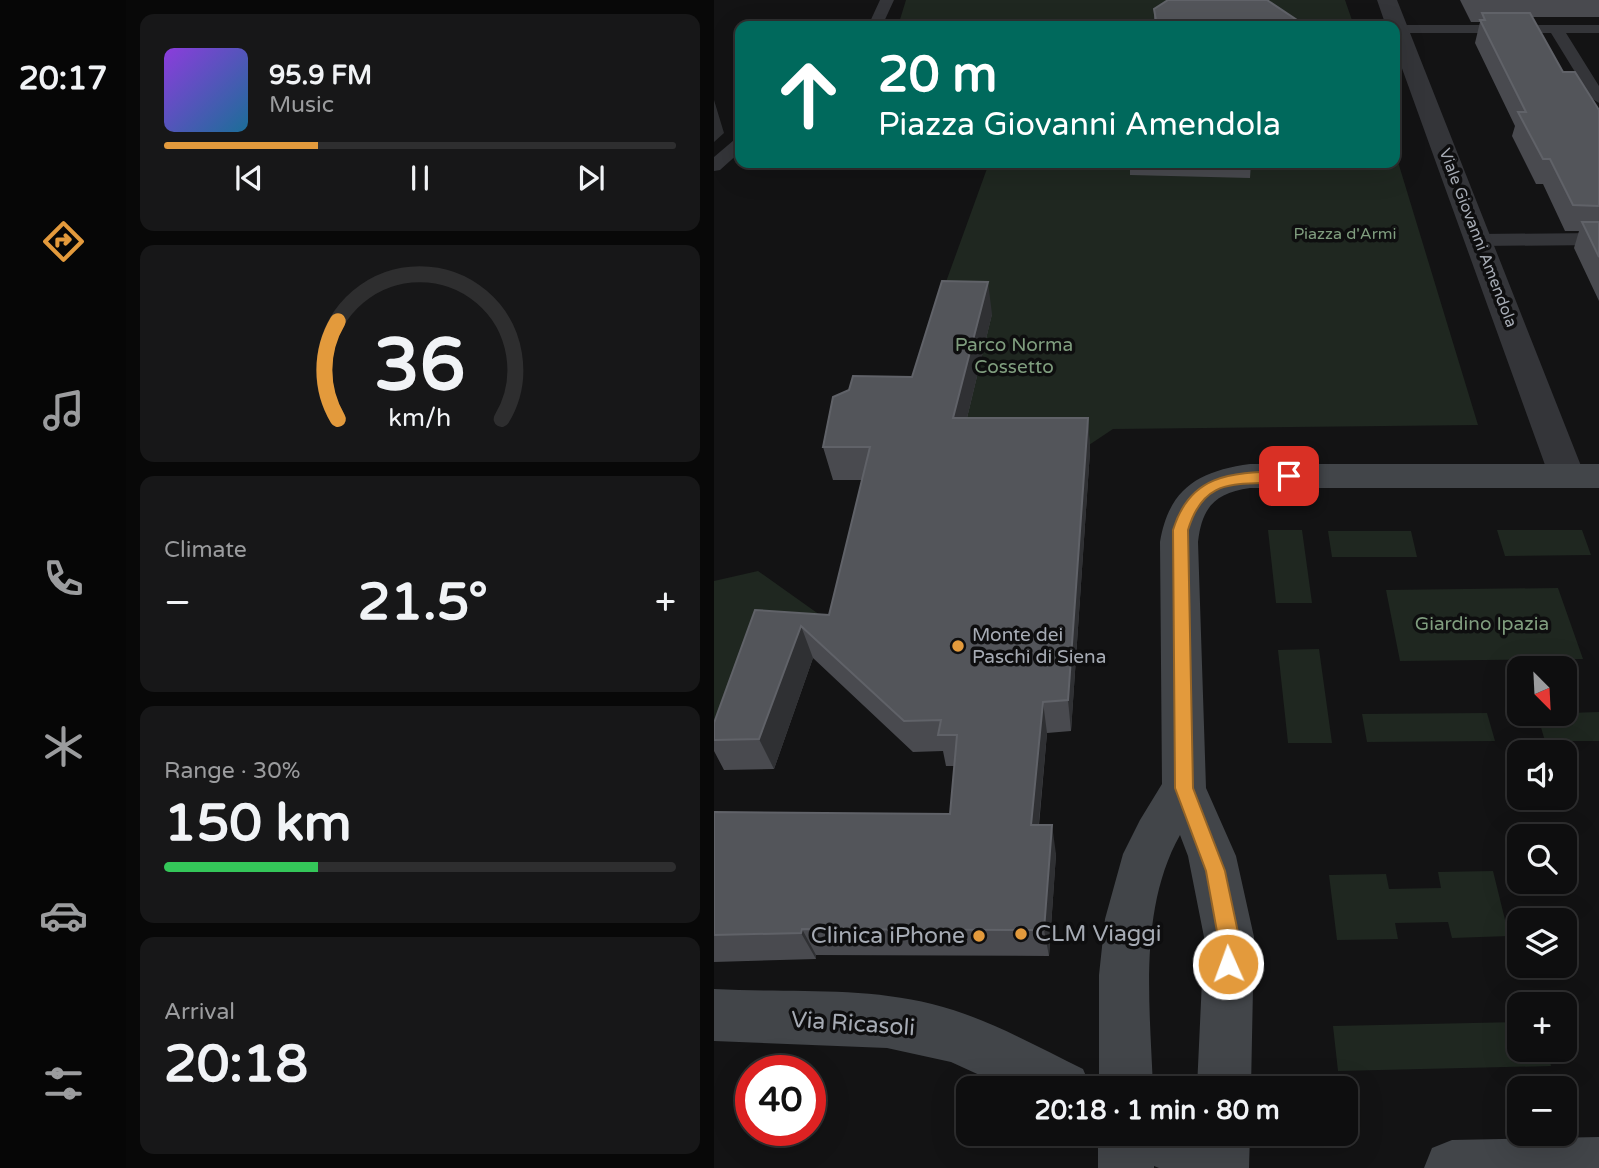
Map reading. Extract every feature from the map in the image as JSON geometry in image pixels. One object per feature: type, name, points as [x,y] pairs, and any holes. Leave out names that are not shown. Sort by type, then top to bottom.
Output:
[{"type":"street","name":"Viale Giovanni Amendola","points":[[1387,0],[1395,21]]},
{"type":"street","name":"Viale Giovanni Amendola","points":[[1400,34],[1479,240],[1583,476]]},
{"type":"street","points":[[1224,1076],[1229,937],[1212,856],[1184,788],[1179,542],[1182,519],[1200,495],[1227,480],[1262,476],[1583,476]]},
{"type":"street","points":[[1126,1076],[1126,928],[1143,863],[1159,828],[1184,788]]},
{"type":"street","name":"Via Ricasoli","points":[[714,1015],[869,1021],[912,1026],[957,1038],[1040,1076]]},
{"type":"street","points":[[1126,1146],[1126,1168]]},
{"type":"street","points":[[1175,1146],[1215,1168]]},
{"type":"street","points":[[1221,1168],[1222,1146]]},
{"type":"street","points":[[1452,1168],[1599,1165]]},
{"type":"lane","points":[[877,21],[887,0]]},
{"type":"lane","points":[[1400,29],[1599,29]]},
{"type":"lane","points":[[1556,29],[1599,98]]},
{"type":"lane","points":[[714,166],[735,148]]},
{"type":"lane","points":[[1479,240],[1599,239]]},
{"type":"green space","points":[[906,0],[1345,0],[1352,21],[900,21]]},
{"type":"green space","points":[[987,168],[1400,168],[1478,425],[1113,429],[1089,445],[887,445]]},
{"type":"green space","points":[[1268,530],[1302,530],[1312,603],[1276,603]]},
{"type":"green space","points":[[1497,530],[1582,530],[1591,555],[1505,556]]},
{"type":"green space","points":[[1328,531],[1411,531],[1417,557],[1332,557]]},
{"type":"green space","points":[[758,571],[820,615],[726,720],[714,719],[714,581]]},
{"type":"green space","name":"Giardino Ipazia","points":[[1558,588],[1583,659],[1577,659],[1577,656],[1507,656],[1507,660],[1400,661],[1386,590]]},
{"type":"green space","points":[[1319,649],[1332,743],[1288,743],[1278,650]]},
{"type":"green space","points":[[1599,712],[1599,741],[1545,740],[1541,726],[1577,726],[1577,713]]},
{"type":"green space","points":[[1487,713],[1495,741],[1367,742],[1362,714]]},
{"type":"green space","points":[[1493,871],[1507,936],[1452,938],[1448,922],[1395,923],[1398,939],[1337,940],[1329,875],[1386,874],[1389,889],[1441,888],[1438,872]]},
{"type":"green space","points":[[1507,1022],[1507,1062],[1550,1062],[1551,1066],[1338,1071],[1333,1026]]},
{"type":"building","points":[[1168,0],[1267,0],[1298,21],[1156,21],[1154,9]]},
{"type":"building","points":[[1482,13],[1530,13],[1563,72],[1575,72],[1599,110],[1599,206],[1573,205],[1550,159],[1543,159],[1518,112],[1526,112],[1480,20],[1485,20]]},
{"type":"building","points":[[1582,222],[1599,222],[1599,257]]},
{"type":"building","points":[[942,281],[988,282],[953,418],[1088,418],[1068,700],[1043,702],[1031,825],[1052,825],[1044,930],[802,929],[801,933],[714,935],[714,812],[950,814],[957,735],[938,735],[941,720],[904,721],[801,626],[759,739],[714,740],[714,723],[755,610],[829,615],[870,447],[823,447],[833,397],[849,390],[853,376],[912,377]]},
{"type":"place","name":"Monte dei Paschi di Siena","points":[[958,646]]},
{"type":"place","name":"CLM Viaggi","points":[[1021,934]]},
{"type":"place","name":"Clinica iPhone","points":[[979,936]]},
{"type":"route","points":[[1228,964],[1229,937],[1216,871],[1184,788],[1180,530],[1186,510],[1200,495],[1218,483],[1237,478],[1289,476]]},
{"type":"park label","name":"Piazza d'Armi","points":[[1345,234]]},
{"type":"park label","name":"Parco Norma Cossetto","points":[[1014,356]]}]
